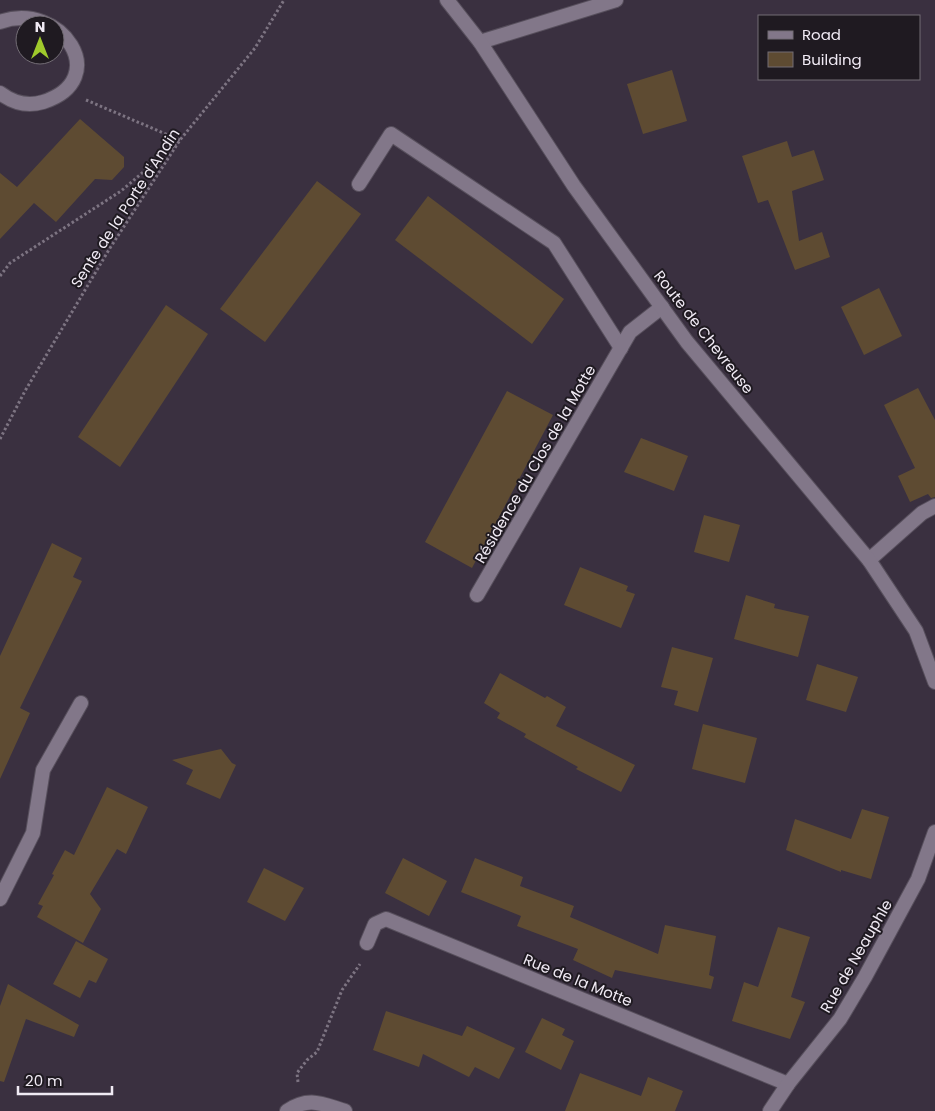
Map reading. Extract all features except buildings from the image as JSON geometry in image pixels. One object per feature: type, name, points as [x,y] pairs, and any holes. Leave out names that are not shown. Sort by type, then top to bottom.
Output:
[{"type":"street","name":"Route de Chevreuse","points":[[447,0],[480,42],[574,186],[687,342],[869,560],[916,631],[935,682]]},
{"type":"street","points":[[480,42],[616,0]]},
{"type":"street","points":[[0,22],[15,13],[30,10],[46,13],[60,20],[70,32],[76,46],[77,63],[73,77],[64,90],[52,99],[37,104],[22,104],[8,99],[0,92]]},
{"type":"street","points":[[359,184],[390,134],[554,243],[621,348]]},
{"type":"street","name":"Résidence du Clos de la Motte","points":[[477,596],[630,332],[662,307]]},
{"type":"street","points":[[869,560],[922,513],[935,506]]},
{"type":"street","points":[[0,899],[33,833],[44,770],[81,703]]},
{"type":"street","name":"Rue de Neauphle","points":[[770,1111],[788,1084],[840,1019],[865,977],[918,878],[935,832]]},
{"type":"street","name":"Rue de la Motte","points":[[368,943],[375,924],[386,919],[788,1084]]},
{"type":"street","points":[[288,1111],[300,1102],[321,1103],[346,1111]]},
{"type":"path","name":"Sente de la Porte d'Andin","points":[[0,439],[24,391],[110,248],[180,140],[255,48],[284,0]]},
{"type":"path","points":[[0,276],[10,263],[121,191],[180,140],[64,90]]},
{"type":"path","points":[[300,1102],[297,1073],[306,1060],[316,1052],[342,990],[363,959],[368,943]]}]
